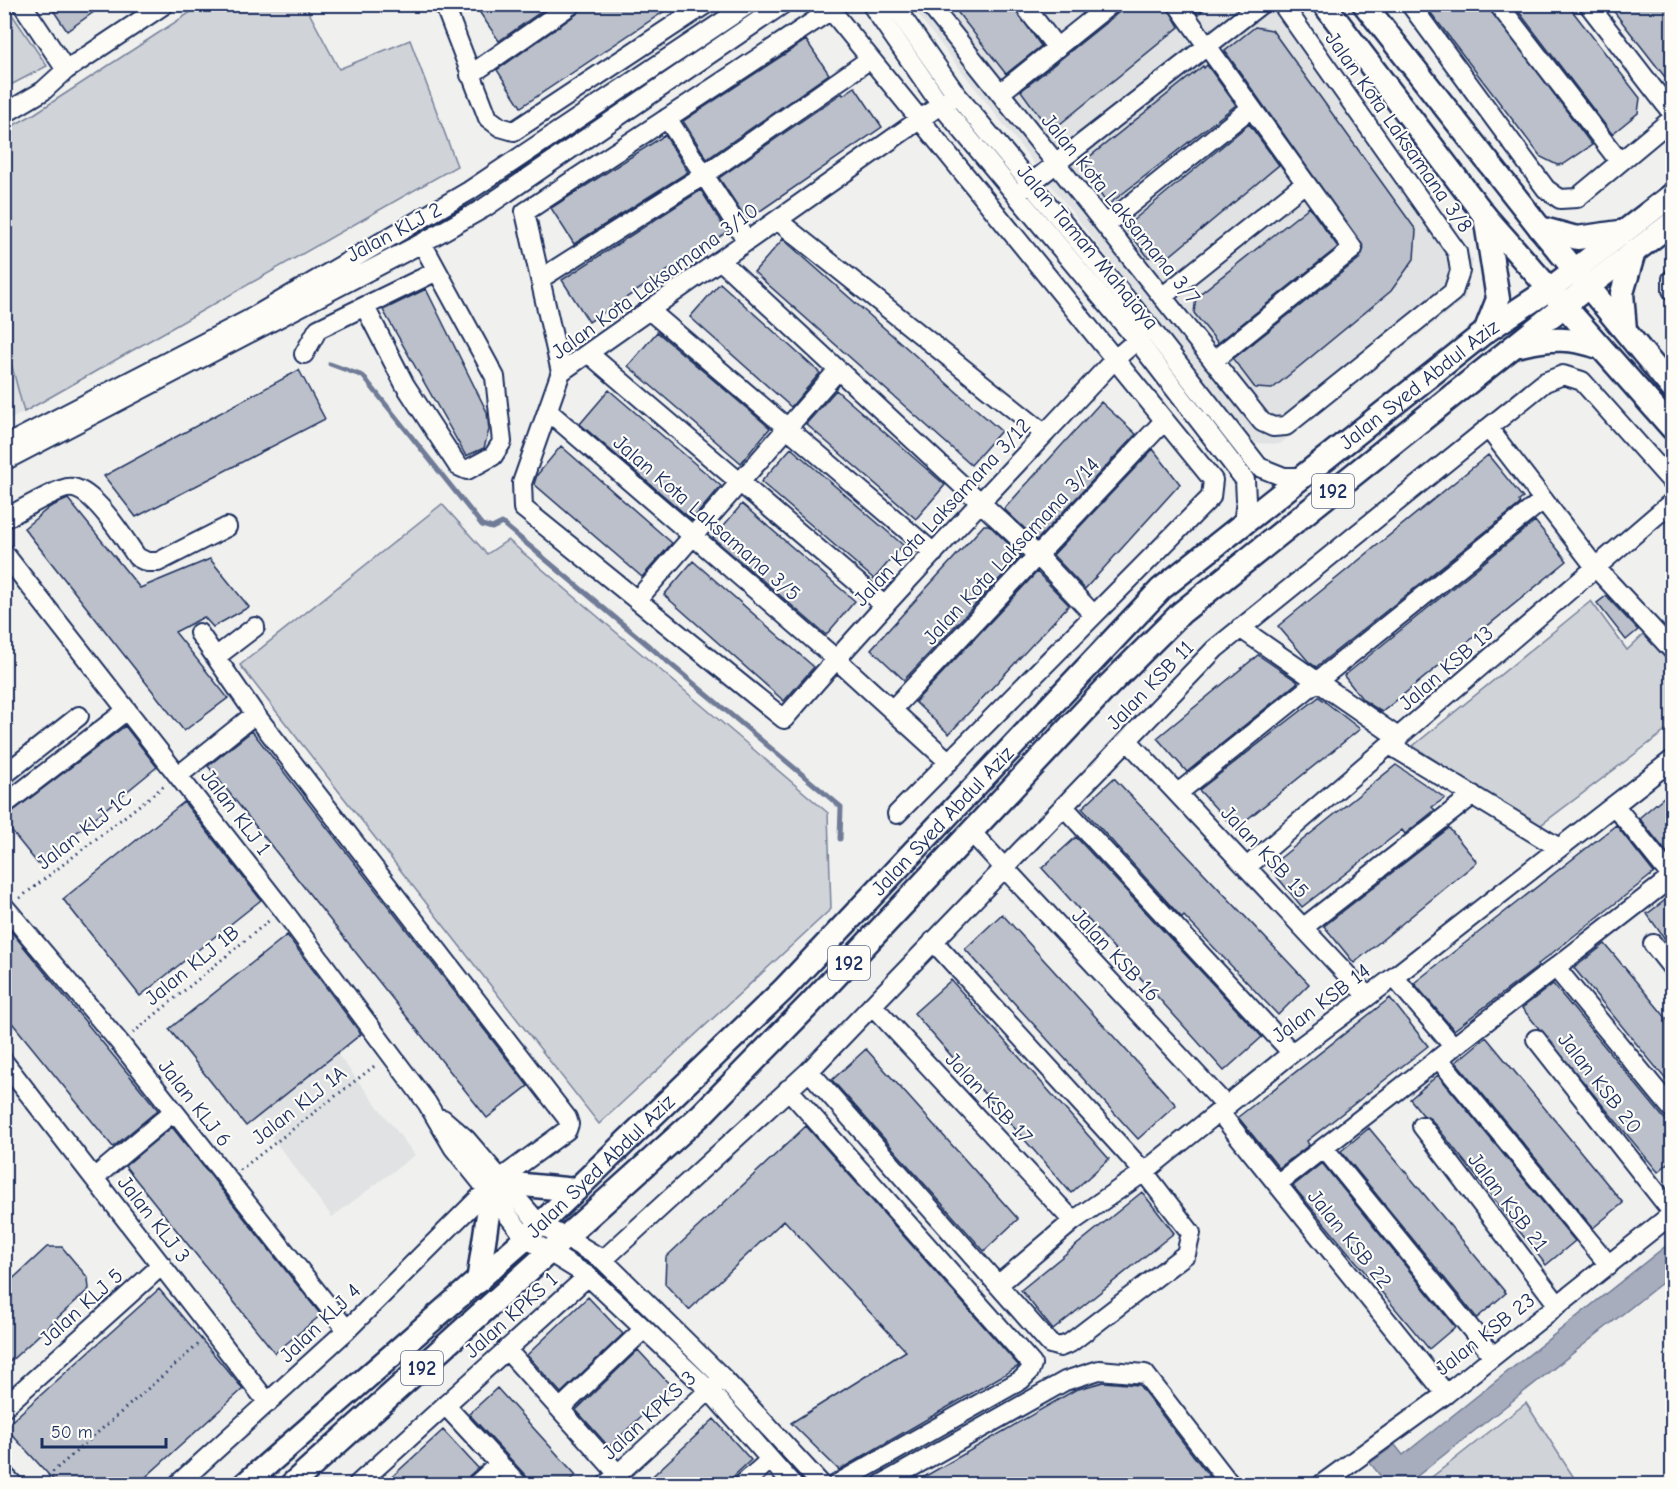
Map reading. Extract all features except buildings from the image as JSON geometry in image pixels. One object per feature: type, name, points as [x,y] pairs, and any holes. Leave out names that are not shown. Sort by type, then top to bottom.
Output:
[{"type":"main road","points":[[1324,4],[1485,216],[1551,288],[1672,428]]},
{"type":"main road","points":[[1364,4],[1540,228],[1672,388]]},
{"type":"main road","name":"Jalan Syed Abdul Aziz","points":[[245,1485],[533,1232],[783,990],[864,907],[1136,613],[1161,589],[1485,332],[1551,288],[1582,278],[1629,242],[1672,195]]},
{"type":"main road","points":[[1485,216],[1498,298],[1485,332]]},
{"type":"main road","name":"Jalan Syed Abdul Aziz","points":[[1629,242],[1672,223]]},
{"type":"main road","points":[[1540,228],[1577,238],[1629,242],[1622,293],[1625,330]]},
{"type":"main road","name":"Jalan Syed Abdul Aziz","points":[[292,1485],[702,1114],[890,920],[1108,686],[1181,613],[1565,306],[1582,278]]},
{"type":"main road","points":[[1514,347],[1547,339],[1563,338],[1580,340],[1605,350]]},
{"type":"main road","points":[[478,1282],[496,1186],[576,1190]]},
{"type":"street","points":[[22,4],[66,70]]},
{"type":"street","points":[[4,114],[43,90],[66,70],[165,4]]},
{"type":"street","points":[[444,4],[488,118],[500,127],[514,131],[706,4]]},
{"type":"street","points":[[470,75],[572,4]]},
{"type":"street","name":"Jalan KLJ 2","points":[[4,461],[251,326],[469,191],[749,4]]},
{"type":"street","name":"Jalan KLJ 2","points":[[4,446],[422,243],[484,208],[783,4]]},
{"type":"street","name":"Jalan Taman Mahajaya","points":[[871,4],[1023,189],[1245,480],[1246,500],[1243,525]]},
{"type":"street","name":"Jalan Taman Mahajaya","points":[[893,4],[949,99]]},
{"type":"street","name":"Jalan Kota Laksamana 3/7","points":[[929,4],[1262,422],[1273,427],[1286,426]]},
{"type":"street","points":[[1023,4],[1057,48]]},
{"type":"street","points":[[1000,93],[1111,4]]},
{"type":"street","points":[[1177,4],[1353,249],[1213,361]]},
{"type":"street","points":[[1023,189],[1261,4]]},
{"type":"street","name":"Jalan Kota Laksamana 3/8","points":[[1282,4],[1457,252],[1460,270],[1453,292],[1286,426]]},
{"type":"street","points":[[1410,4],[1546,189],[1560,199],[1577,198],[1672,119]]},
{"type":"street","points":[[1498,4],[1619,161]]},
{"type":"street","points":[[1588,4],[1672,112]]},
{"type":"street","points":[[561,372],[525,212],[829,7],[1163,422],[1213,480],[1211,497],[897,814]]},
{"type":"street","points":[[540,279],[704,175],[870,59]]},
{"type":"street","name":"Jalan Kota Laksamana 3/10","points":[[784,719],[523,508],[522,483],[561,372],[949,99]]},
{"type":"street","points":[[1105,225],[1251,108]]},
{"type":"street","points":[[667,118],[747,242]]},
{"type":"street","points":[[1162,297],[1305,183]]},
{"type":"street","name":"Jalan Taman Mahajaya","points":[[1023,189],[1152,330],[1259,467],[1284,477],[1305,477]]},
{"type":"street","points":[[777,220],[1045,434]]},
{"type":"street","points":[[364,307],[405,385],[458,466],[467,470],[493,456],[502,442],[495,377],[422,243]]},
{"type":"street","points":[[720,260],[1038,556],[1093,614]]},
{"type":"street","points":[[304,354],[318,329],[437,271]]},
{"type":"street","points":[[1672,279],[1672,290]]},
{"type":"street","points":[[650,310],[934,553]]},
{"type":"street","name":"Jalan Kota Laksamana 3/12","points":[[784,719],[934,553],[1114,360],[1137,340]]},
{"type":"street","points":[[588,353],[885,606]]},
{"type":"street","points":[[637,600],[838,370]]},
{"type":"street","name":"Jalan KSB 11","points":[[603,1260],[809,1071],[1215,649],[1545,382],[1563,375],[1582,381],[1672,482]]},
{"type":"street","name":"Jalan Kota Laksamana 3/5","points":[[548,411],[836,659],[949,762]]},
{"type":"street","name":"Jalan Kota Laksamana 3/14","points":[[892,710],[1163,422]]},
{"type":"street","points":[[1488,428],[1596,568],[1672,650]]},
{"type":"street","points":[[4,519],[67,488],[81,489],[93,498],[137,557],[147,562],[158,561],[227,527]]},
{"type":"street","points":[[1178,793],[1544,500]]},
{"type":"street","name":"Jalan KSB 13","points":[[1248,866],[1672,502]]},
{"type":"street","name":"Jalan KLJ 1","points":[[4,553],[179,775],[427,1103],[466,1139],[496,1186],[533,1232]]},
{"type":"street","points":[[217,656],[255,627]]},
{"type":"street","points":[[1240,628],[1318,680],[1395,741],[1473,795],[1559,848]]},
{"type":"street","points":[[179,775],[255,714],[199,633]]},
{"type":"street","points":[[4,806],[127,710]]},
{"type":"street","name":"Jalan KLJ 4","points":[[178,1485],[348,1330],[496,1186],[567,1130],[569,1124],[567,1118],[255,714]]},
{"type":"street","points":[[4,775],[79,716]]},
{"type":"street","name":"Jalan KSB 15","points":[[1128,741],[1248,866],[1367,996]]},
{"type":"street","name":"Jalan KSB 14","points":[[999,1284],[1073,1221],[1144,1172],[1292,1053],[1394,977],[1672,760]]},
{"type":"street","points":[[1304,927],[1473,795]]},
{"type":"street","points":[[1277,1185],[1672,877],[1614,805]]},
{"type":"street","points":[[1065,807],[1292,1053]]},
{"type":"street","name":"Jalan KSB 16","points":[[972,833],[1223,1110]]},
{"type":"street","name":"Jalan KLJ 6","points":[[7,911],[120,1044],[348,1330]]},
{"type":"street","points":[[809,1071],[1050,1344],[1059,1347],[1070,1343],[1186,1254],[1191,1233],[1144,1172],[933,941]]},
{"type":"street","points":[[1653,944],[1672,968]]},
{"type":"street","points":[[1556,968],[1672,1109]]},
{"type":"street","points":[[1394,977],[1454,1047]]},
{"type":"street","name":"Jalan KSB 17","points":[[872,1005],[1073,1221]]},
{"type":"street","name":"Jalan KSB 20","points":[[1536,1039],[1672,1213]]},
{"type":"street","points":[[1438,1059],[1609,1265]]},
{"type":"street","name":"Jalan KLJ 3","points":[[4,1062],[268,1403]]},
{"type":"street","points":[[788,1089],[1032,1364],[1029,1372],[1020,1380],[837,1485]]},
{"type":"street","name":"Jalan KSB 22","points":[[1223,1110],[1277,1185],[1446,1394]]},
{"type":"street","points":[[94,1178],[173,1112]]},
{"type":"street","name":"Jalan KSB 21","points":[[1422,1126],[1558,1305]]},
{"type":"street","points":[[1324,1148],[1493,1356]]},
{"type":"street","name":"Jalan KSB 23","points":[[1322,1485],[1446,1394],[1672,1213]]},
{"type":"street","points":[[533,1232],[559,1245],[603,1260],[716,1384],[820,1485]]},
{"type":"street","points":[[559,1245],[644,1330],[716,1384],[792,1485]]},
{"type":"street","name":"Jalan KLJ 5","points":[[4,1407],[162,1265]]},
{"type":"street","name":"Jalan KPKS 1","points":[[358,1485],[588,1276]]},
{"type":"street","points":[[560,1409],[644,1330]]},
{"type":"street","points":[[506,1349],[560,1409],[613,1479]]},
{"type":"street","points":[[882,1485],[1065,1381],[1099,1370],[1145,1374],[1230,1485]]},
{"type":"street","name":"Jalan KPKS 3","points":[[613,1479],[716,1384]]},
{"type":"street","points":[[446,1406],[518,1485]]},
{"type":"street","points":[[743,1485],[771,1460]]},
{"type":"street","points":[[477,1485],[499,1464]]},
{"type":"street","points":[[4,1476],[13,1485]]},
{"type":"path","name":"Jalan KLJ 1C","points":[[7,911],[179,775]]},
{"type":"path","name":"Jalan KLJ 1B","points":[[120,1044],[282,910]]},
{"type":"path","name":"Jalan KLJ 1A","points":[[227,1180],[389,1054]]},
{"type":"path","points":[[39,1485],[213,1332]]},
{"type":"shaded area","points":[[203,4],[305,5],[339,69],[410,40],[457,166],[24,412],[5,340],[5,130],[34,114]]},
{"type":"shaded area","points":[[4,5],[47,66],[5,88]]},
{"type":"shaded area","points":[[910,5],[1294,5],[1473,260],[1465,299],[1280,444],[1253,443]]},
{"type":"shaded area","points":[[4,340],[24,412],[5,423],[4,423]]},
{"type":"shaded area","points":[[442,504],[487,554],[508,540],[828,813],[831,909],[599,1124],[240,665]]},
{"type":"shaded area","points":[[1591,601],[1627,650],[1649,629],[1672,656],[1672,726],[1538,827],[1413,746]]},
{"type":"shaded area","points":[[315,1025],[415,1155],[332,1217],[233,1085]]},
{"type":"shaded area","points":[[1526,1403],[1578,1484],[1423,1484]]},
{"type":"water","points":[[1672,1241],[1672,1275],[1407,1484],[1387,1484],[1370,1463],[1395,1445],[1403,1455]]},
{"type":"waterway","points":[[330,364],[363,376],[482,525],[492,528],[502,523],[841,807],[840,839]]}]
